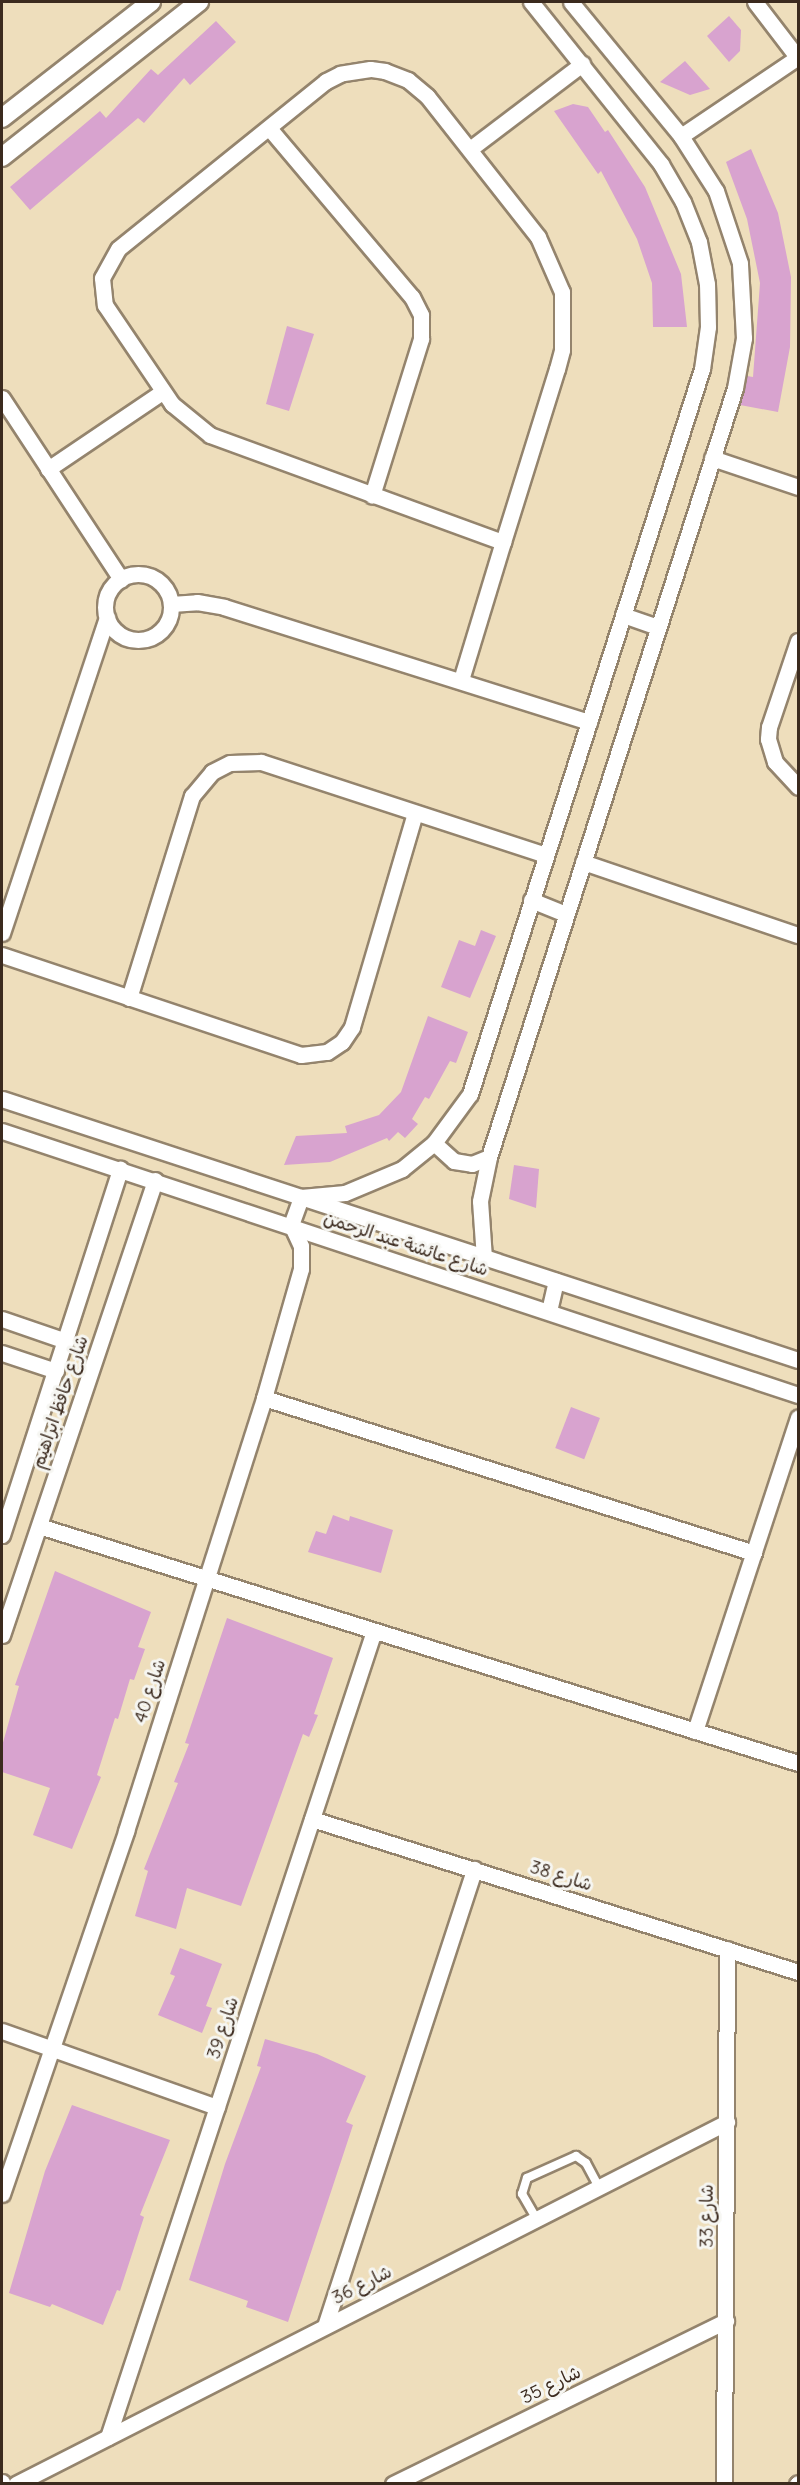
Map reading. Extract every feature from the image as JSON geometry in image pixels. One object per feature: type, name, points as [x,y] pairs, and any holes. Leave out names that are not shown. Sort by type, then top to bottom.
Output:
[{"type":"street","points":[[2,118],[151,2]]},
{"type":"street","points":[[2,157],[199,2]]},
{"type":"street","points":[[484,1257],[480,1201],[489,1157],[712,458],[740,363],[744,288],[727,214],[704,169],[681,136],[571,2]]},
{"type":"street","points":[[681,136],[798,57],[755,2]]},
{"type":"street","points":[[291,1225],[301,1197],[364,1187],[402,1169],[434,1143],[470,1094],[702,369],[709,305],[699,242],[683,202],[661,165],[537,4]]},
{"type":"street","points":[[470,149],[582,64]]},
{"type":"street","points":[[461,680],[504,542],[562,350],[565,311],[548,254],[470,149],[418,87],[397,74],[370,69],[326,81],[118,249],[106,267],[102,287],[105,305],[162,392],[196,426],[225,442],[504,542]]},
{"type":"street","points":[[268,128],[412,297],[421,315],[421,339],[372,495]]},
{"type":"street","points":[[48,469],[162,392]]},
{"type":"street","points":[[2,398],[121,579]]},
{"type":"street","points":[[712,458],[798,487]]},
{"type":"street","points":[[2,933],[107,617],[108,596],[121,579],[133,575],[158,581],[171,604],[166,624],[152,638],[124,638],[107,617]]},
{"type":"street","points":[[171,604],[211,603],[589,722]]},
{"type":"street","points":[[623,615],[658,627]]},
{"type":"street","points":[[798,641],[769,727],[768,739],[778,768],[798,788]]},
{"type":"street","points":[[129,998],[192,796],[212,772],[240,761],[261,762],[545,855]]},
{"type":"street","points":[[2,955],[301,1055],[319,1054],[334,1047],[352,1027],[415,813]]},
{"type":"street","points":[[583,862],[798,935]]},
{"type":"street","points":[[531,900],[566,914]]},
{"type":"street","name":"شارع عائشة عبد الرحمن","points":[[2,1099],[798,1360]]},
{"type":"street","name":"شارع عائشة عبد الرحمن","points":[[2,1131],[798,1395]]},
{"type":"street","points":[[434,1143],[446,1157],[463,1164],[489,1157]]},
{"type":"street","name":"شارع حافظ ابراهيم","points":[[2,1535],[120,1169]]},
{"type":"street","name":"شارع حافظ ابراهيم","points":[[2,1635],[155,1180]]},
{"type":"street","name":"شارع 40","points":[[2,2194],[126,1831],[264,1398],[301,1269],[301,1246],[291,1225]]},
{"type":"street","points":[[549,1311],[556,1281]]},
{"type":"street","points":[[2,1319],[66,1341]]},
{"type":"street","points":[[2,1353],[56,1371]]},
{"type":"street","points":[[264,1398],[754,1553]]},
{"type":"street","points":[[695,1731],[798,1417]]},
{"type":"street","points":[[39,1526],[798,1763]]},
{"type":"street","name":"شارع 39","points":[[108,2436],[374,1631]]},
{"type":"street","name":"شارع 38","points":[[312,1819],[798,1972]]},
{"type":"street","points":[[325,2326],[474,1869]]},
{"type":"street","name":"شارع 33","points":[[724,2484],[727,1949]]},
{"type":"street","points":[[2,2031],[217,2107]]},
{"type":"street","name":"شارع 36","points":[[16,2484],[727,2122]]},
{"type":"street","name":"شارع 35","points":[[393,2484],[726,2321]]},
{"type":"lane","points":[[536,2218],[522,2194],[527,2178],[576,2156],[586,2163],[598,2186]]},
{"type":"building","points":[[729,16],[741,30],[740,51],[729,62],[707,36]]},
{"type":"building","points":[[216,21],[236,42],[190,85],[184,78],[144,123],[138,118],[30,210],[10,187],[100,111],[106,118],[151,69],[158,75]]},
{"type":"building","points":[[685,61],[710,89],[690,95],[660,82]]},
{"type":"building","points":[[573,104],[588,107],[605,132],[608,130],[645,187],[681,274],[687,327],[653,327],[652,283],[637,239],[601,171],[598,174],[554,111]]},
{"type":"building","points":[[751,149],[778,213],[791,277],[790,347],[778,412],[740,405],[747,376],[753,377],[760,283],[747,219],[726,162]]},
{"type":"building","points":[[287,326],[314,334],[289,411],[266,404]]},
{"type":"building","points":[[481,930],[496,936],[470,998],[441,987],[459,940],[475,946]]},
{"type":"building","points":[[428,1016],[468,1032],[456,1063],[450,1061],[429,1099],[425,1097],[412,1119],[418,1124],[405,1138],[398,1132],[389,1141],[387,1138],[330,1162],[284,1165],[296,1136],[347,1133],[345,1126],[379,1115],[401,1092]]},
{"type":"building","points":[[514,1165],[539,1169],[536,1208],[509,1199]]},
{"type":"building","points":[[571,1407],[600,1418],[584,1459],[555,1448]]},
{"type":"building","points":[[333,1515],[349,1521],[350,1516],[393,1530],[381,1573],[308,1552],[316,1531],[326,1534]]},
{"type":"building","points":[[55,1571],[151,1612],[138,1647],[145,1649],[134,1680],[130,1679],[118,1719],[115,1718],[97,1775],[101,1777],[72,1849],[33,1835],[50,1788],[2,1772],[2,1746],[19,1686],[15,1685]]},
{"type":"building","points":[[227,1618],[333,1658],[314,1714],[318,1715],[309,1737],[303,1734],[241,1906],[187,1888],[176,1929],[135,1916],[148,1871],[144,1869],[178,1783],[174,1782],[189,1744],[185,1743]]},
{"type":"building","points":[[180,1948],[222,1964],[206,2006],[212,2008],[202,2033],[158,2015],[175,1976],[170,1974]]},
{"type":"building","points":[[265,2039],[317,2054],[366,2076],[346,2122],[353,2125],[288,2322],[246,2307],[248,2301],[189,2280],[225,2164],[261,2067],[257,2066]]},
{"type":"building","points":[[72,2105],[170,2140],[140,2215],[144,2217],[120,2291],[117,2290],[103,2325],[52,2304],[50,2307],[9,2293],[45,2171]]}]
